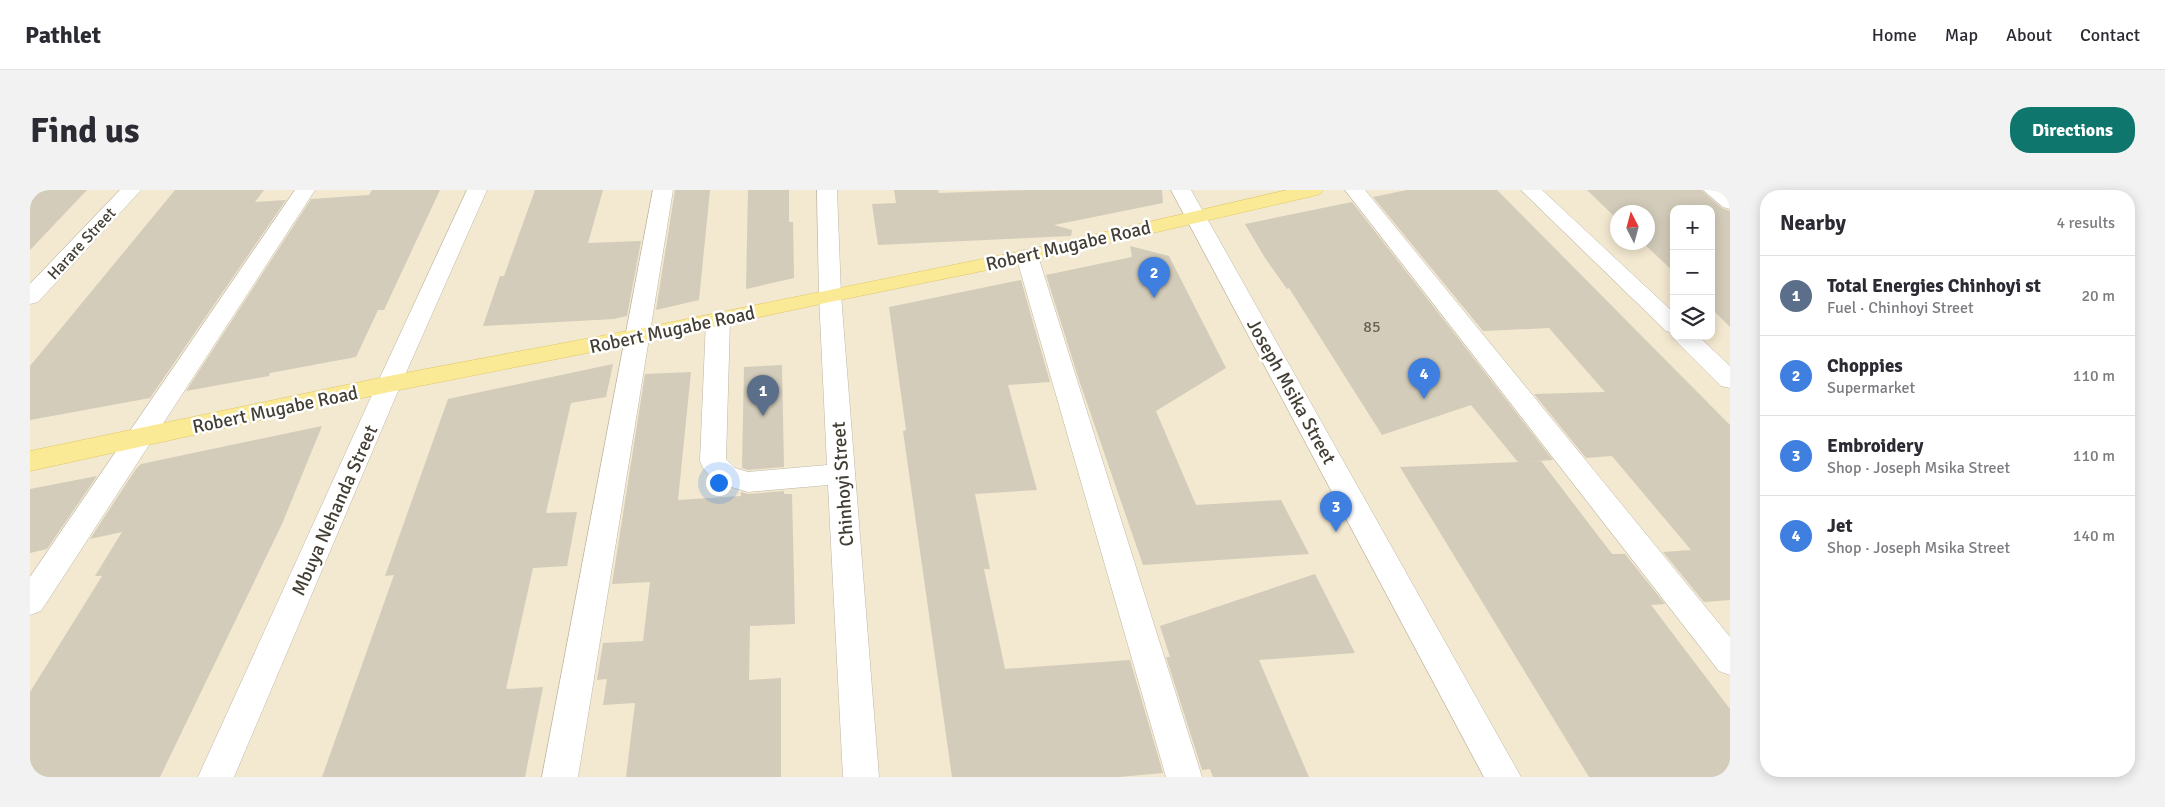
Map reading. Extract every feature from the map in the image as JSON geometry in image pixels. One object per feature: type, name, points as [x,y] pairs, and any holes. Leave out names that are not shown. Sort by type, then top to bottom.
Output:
[{"type":"main road","name":"Robert Mugabe Road","points":[[30,461],[389,384],[718,320],[830,295],[1027,256],[1313,190]]},
{"type":"street","name":"Harare Street","points":[[30,297],[131,190]]},
{"type":"street","points":[[30,602],[305,190]]},
{"type":"street","name":"Mbuya Nehanda Street","points":[[216,777],[389,384],[478,190]]},
{"type":"street","points":[[560,777],[663,190]]},
{"type":"street","name":"Chinhoyi Street","points":[[827,190],[830,295],[861,777]]},
{"type":"street","name":"Joseph Msika Street","points":[[1181,190],[1503,777]]},
{"type":"street","points":[[1355,190],[1730,661]]},
{"type":"street","points":[[1531,190],[1670,322]]},
{"type":"street","points":[[1713,190],[1730,203]]},
{"type":"street","points":[[1027,256],[1184,777]]},
{"type":"street","points":[[718,320],[713,461],[725,475],[748,482],[842,474]]},
{"type":"street","points":[[1688,340],[1730,380]]},
{"type":"shaded area","points":[[30,190],[1730,190],[1730,777],[30,777]]},
{"type":"building","points":[[30,190],[87,190],[30,250]]},
{"type":"building","points":[[175,190],[264,190],[255,202],[286,200],[150,398],[30,420],[30,366]]},
{"type":"building","points":[[372,190],[440,190],[384,310],[378,310],[356,357],[270,373],[269,376],[186,391],[311,199],[369,195]]},
{"type":"building","points":[[535,190],[603,190],[588,243],[641,241],[627,316],[614,319],[483,326],[500,276],[504,276]]},
{"type":"building","points":[[675,190],[710,190],[699,300],[656,310]]},
{"type":"building","points":[[748,190],[789,190],[789,222],[793,222],[794,278],[746,289]]},
{"type":"building","points":[[894,190],[938,190],[939,193],[1028,190],[1162,190],[1163,203],[1054,225],[1072,230],[1071,236],[878,245],[872,204],[896,203]]},
{"type":"building","points":[[1407,190],[1497,190],[1730,425],[1730,600],[1704,602],[1663,552],[1691,550],[1612,456],[1586,458],[1534,394],[1605,392],[1549,328],[1483,331],[1373,197]]},
{"type":"building","points":[[1587,190],[1701,190],[1722,208],[1730,211],[1730,327],[1715,312],[1715,205],[1670,205],[1670,268],[1651,250],[1655,250],[1655,205],[1610,205],[1610,212]]},
{"type":"building","points":[[1352,202],[1553,460],[1518,462],[1471,405],[1382,435],[1289,288],[1287,289],[1265,258],[1245,224]]},
{"type":"building","points":[[1130,246],[1169,256],[1226,368],[1156,411],[1196,505],[1281,500],[1309,554],[1143,565],[1079,380],[1046,275],[1132,257]]},
{"type":"building","points":[[1021,280],[1050,382],[1008,385],[1037,490],[975,494],[990,569],[984,569],[1005,669],[1130,660],[1163,773],[1119,777],[952,777],[903,431],[906,430],[889,307]]},
{"type":"building","points":[[613,364],[606,397],[571,403],[546,513],[577,512],[567,566],[533,568],[506,689],[543,687],[525,777],[322,777],[394,575],[385,576],[448,399]]},
{"type":"building","points":[[782,365],[784,467],[748,470],[742,468],[744,367]]},
{"type":"building","points":[[691,372],[678,500],[741,496],[741,492],[748,494],[784,491],[784,494],[792,494],[795,624],[750,626],[749,680],[781,678],[781,777],[626,777],[635,703],[603,705],[607,679],[597,680],[603,643],[643,641],[650,582],[612,584],[645,374]]},
{"type":"building","points":[[322,426],[282,524],[160,777],[30,777],[30,692],[102,576],[95,576],[122,532],[90,539],[136,469],[141,464]]},
{"type":"building","points":[[1541,461],[1612,554],[1625,554],[1665,604],[1651,605],[1730,709],[1730,777],[1589,777],[1400,467]]},
{"type":"building","points":[[97,476],[47,549],[30,553],[30,489]]},
{"type":"building","points":[[1315,574],[1355,653],[1259,660],[1309,777],[1213,777],[1210,769],[1202,770],[1166,657],[1170,657],[1160,626]]},
{"type":"place","name":"Choppies","points":[[1154,298]]},
{"type":"place","name":"Jet","points":[[1424,399]]},
{"type":"place","name":"Total Energies Chinhoyi st","points":[[763,416]]},
{"type":"place","name":"Embroidery","points":[[1336,532]]}]
